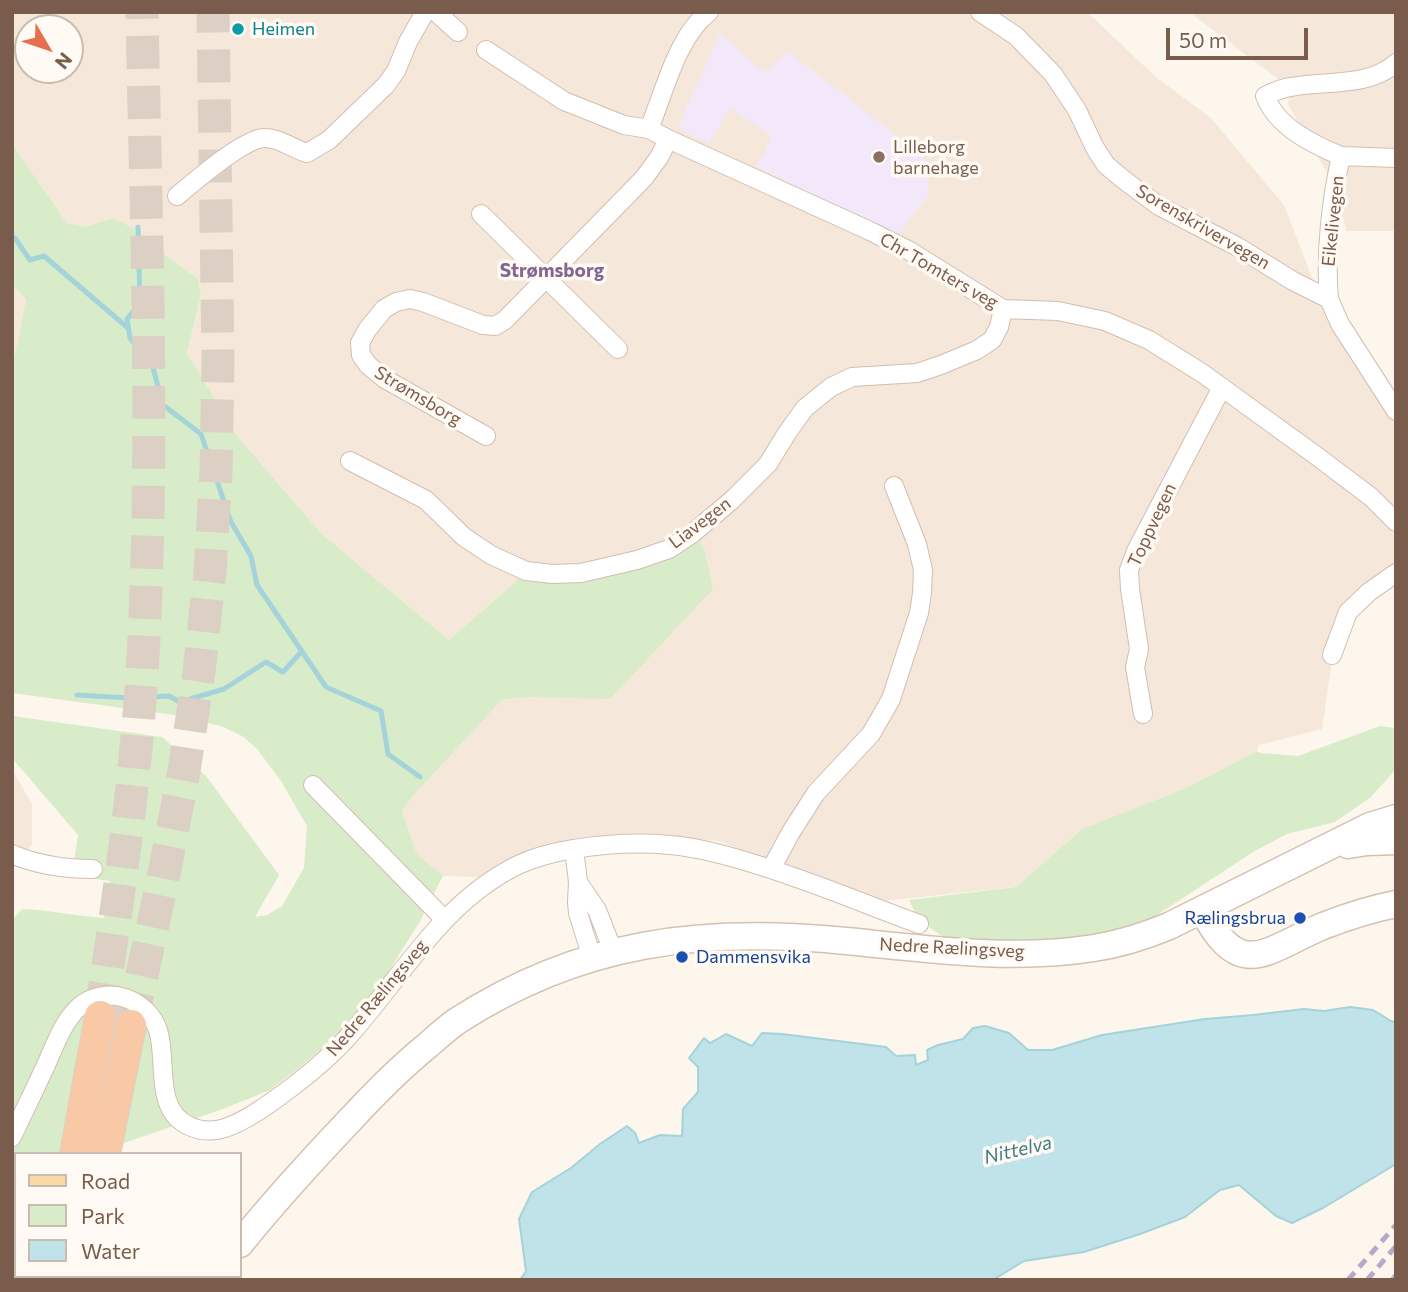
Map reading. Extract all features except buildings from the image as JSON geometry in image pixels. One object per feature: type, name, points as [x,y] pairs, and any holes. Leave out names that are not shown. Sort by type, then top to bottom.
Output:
[{"type":"highway","points":[[75,1152],[100,1016]]},
{"type":"highway","points":[[105,1152],[131,1025]]},
{"type":"main road","name":"Nedre Rælingsveg","points":[[242,1242],[310,1161],[407,1062],[455,1022],[516,988],[552,972],[602,955],[671,941],[728,935],[837,940],[979,953],[1051,952],[1094,948],[1157,931],[1203,911],[1370,826],[1396,818]]},
{"type":"main road","name":"Nedre Rælingsveg","points":[[1329,848],[1396,841]]},
{"type":"main road","points":[[1203,911],[1216,933],[1229,947],[1256,956],[1325,925],[1396,904]]},
{"type":"street","points":[[177,195],[239,148],[254,140],[277,140],[307,153],[329,140],[386,85],[396,71],[425,12]]},
{"type":"street","points":[[436,12],[458,32]]},
{"type":"street","points":[[486,50],[564,101],[624,125],[649,129],[681,47],[698,20],[709,12]]},
{"type":"street","name":"Sorenskrivervegen","points":[[980,12],[1016,36],[1053,74],[1077,110],[1094,148],[1107,165],[1124,180],[1159,206],[1329,299]]},
{"type":"street","points":[[1341,156],[1322,148],[1282,121],[1274,113],[1265,96],[1292,86],[1375,77],[1396,63]]},
{"type":"street","name":"Chr Tomters veg","points":[[649,129],[908,250],[1003,309],[1058,311],[1105,321],[1149,340],[1222,387],[1371,497],[1396,522]]},
{"type":"street","name":"Strømsborg","points":[[485,436],[385,379],[368,365],[361,355],[360,342],[367,330],[384,309],[396,302],[410,299],[483,325],[495,326],[505,320],[643,178],[660,156],[668,139]]},
{"type":"street","name":"Eikelivegen","points":[[1329,299],[1327,276],[1333,199],[1341,156],[1396,158]]},
{"type":"street","points":[[481,214],[618,349]]},
{"type":"street","points":[[1329,299],[1340,324],[1396,411]]},
{"type":"street","name":"Liavegen","points":[[350,461],[426,500],[464,537],[491,555],[526,570],[553,574],[582,573],[669,549],[693,533],[732,500],[768,464],[805,408],[831,387],[852,377],[917,373],[977,350],[992,340],[999,327],[1003,309]]},
{"type":"street","name":"Toppvegen","points":[[1143,715],[1135,667],[1139,649],[1129,570],[1136,551],[1222,387]]},
{"type":"street","points":[[771,869],[816,793],[871,734],[891,699],[919,613],[923,570],[917,544],[894,485]]},
{"type":"street","points":[[1332,656],[1348,612],[1369,592],[1396,573]]},
{"type":"street","points":[[313,785],[445,920]]},
{"type":"street","name":"Nedre Rælingsveg","points":[[12,1138],[71,1015],[94,998],[111,995],[131,999],[153,1019],[159,1031],[164,1090],[168,1104],[184,1124],[195,1129],[218,1130],[263,1109],[331,1054],[445,920],[478,889],[519,864],[537,857],[574,849],[621,844],[671,845],[723,854],[771,869],[919,925]]},
{"type":"street","points":[[574,849],[578,882],[597,910],[602,955]]},
{"type":"street","points":[[12,854],[29,862],[93,869]]},
{"type":"shaded area","points":[[12,12],[1087,12],[1157,78],[1210,117],[1284,205],[1315,285],[1396,401],[1396,573],[1335,639],[1322,729],[1259,745],[1257,751],[1186,788],[1082,829],[1016,887],[873,902],[788,871],[720,841],[667,837],[609,836],[555,850],[483,877],[443,876],[417,854],[402,811],[502,700],[530,697],[656,555],[521,577],[449,640],[322,534],[238,437],[187,353],[201,295],[198,279],[166,256],[67,223],[12,144]]},
{"type":"shaded area","points":[[1189,12],[1396,12],[1396,231],[1347,231],[1330,178],[1288,104],[1290,88]]},
{"type":"shaded area","points":[[720,33],[764,72],[789,52],[920,154],[928,166],[928,196],[899,234],[879,228],[755,166],[765,152],[771,136],[730,108],[709,144],[684,132],[679,124]]},
{"type":"shaded area","points":[[12,284],[26,300],[12,369]]},
{"type":"shaded area","points":[[12,769],[32,804],[32,845],[12,863]]},
{"type":"green space","points":[[12,144],[67,223],[86,227],[113,218],[136,230],[198,279],[201,295],[187,353],[238,437],[322,534],[449,640],[521,577],[561,578],[693,534],[704,547],[713,589],[610,699],[530,697],[502,700],[412,797],[402,811],[417,854],[443,876],[422,918],[384,979],[362,1009],[329,1043],[270,1090],[223,1109],[98,1152],[14,1152],[12,1184],[12,920],[22,909],[104,918],[110,881],[72,876],[78,835],[12,758],[12,716],[162,737],[206,776],[279,875],[255,917],[267,915],[282,906],[304,868],[307,826],[281,781],[257,749],[242,736],[221,726],[174,715],[12,693],[12,369],[26,300],[12,284]]},
{"type":"green space","points":[[1380,726],[1396,728],[1396,769],[1371,797],[1335,822],[1287,834],[1253,852],[1157,915],[1089,947],[946,939],[918,919],[909,900],[1016,887],[1082,829],[1186,788],[1257,751],[1298,756]]},
{"type":"water","name":"Nittelva","points":[[1350,1007],[1373,1010],[1396,1022],[1396,1164],[1323,1208],[1292,1223],[1276,1216],[1239,1185],[1220,1190],[1185,1217],[1084,1252],[1024,1261],[993,1280],[520,1280],[526,1271],[519,1219],[532,1192],[571,1168],[627,1126],[635,1133],[639,1143],[660,1135],[682,1136],[683,1109],[698,1092],[698,1067],[689,1058],[704,1038],[710,1043],[726,1034],[752,1046],[762,1033],[886,1047],[896,1056],[915,1055],[916,1065],[928,1060],[927,1050],[963,1039],[973,1028],[985,1026],[1009,1033],[1028,1050],[1052,1050],[1102,1035],[1205,1019]]},
{"type":"waterway","points":[[138,227],[140,304],[127,319],[130,338],[153,368],[163,405],[201,434],[231,522],[251,556],[257,585],[326,687],[381,711],[388,754],[420,777]]},
{"type":"waterway","points":[[12,237],[30,260],[44,256],[128,328]]},
{"type":"waterway","points":[[77,695],[130,698],[169,696],[180,702],[224,689],[266,662],[283,672],[302,651]]},
{"type":"tunnel","points":[[100,1016],[127,828],[144,638],[149,403],[142,12]]},
{"type":"tunnel","points":[[131,1025],[184,771],[210,572],[216,471],[218,359],[213,12]]},
{"type":"railway","points":[[1348,1280],[1396,1225]]},
{"type":"railway","points":[[1367,1280],[1396,1246]]},
{"type":"railway","points":[[1392,1280],[1396,1275]]},
{"type":"place","name":"Heimen","points":[[238,29]]},
{"type":"place","name":"Lilleborg barnehage","points":[[879,157]]},
{"type":"place","name":"Rælingsbrua","points":[[1300,918]]},
{"type":"place","name":"Dammensvika","points":[[682,957]]},
{"type":"district","name":"Strømsborg","points":[[552,271]]}]
